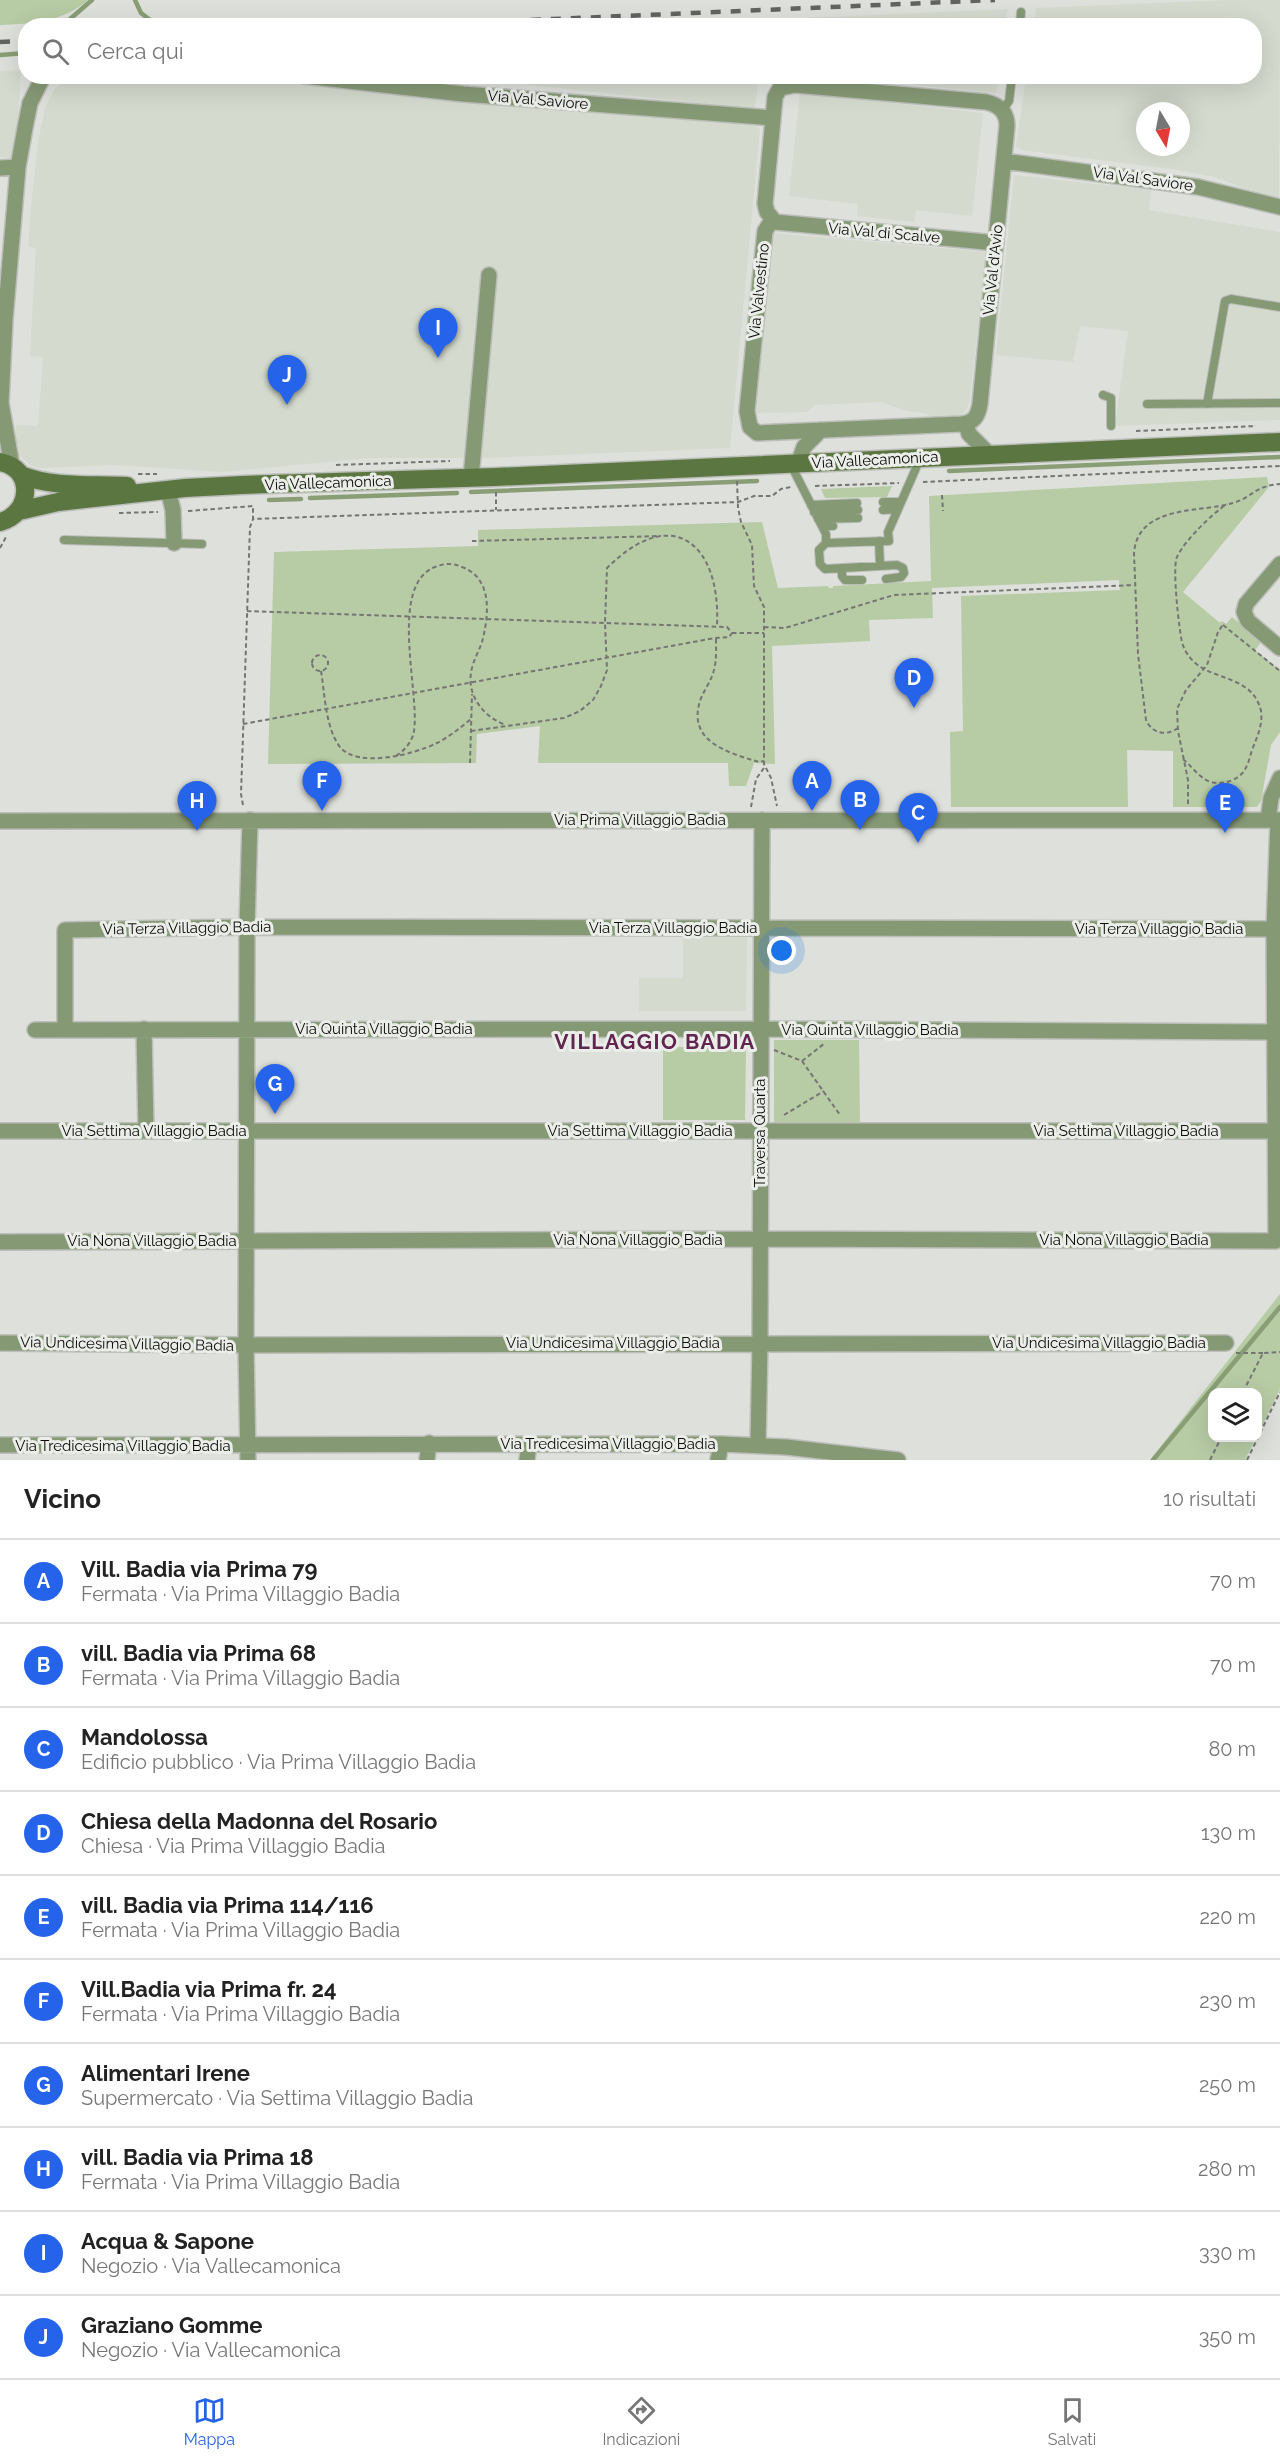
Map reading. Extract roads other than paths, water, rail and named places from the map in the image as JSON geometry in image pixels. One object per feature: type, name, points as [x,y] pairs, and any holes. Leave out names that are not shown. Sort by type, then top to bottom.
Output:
[{"type":"main road","name":"Via Vallecamonica","points":[[11,468],[33,480],[56,482],[174,484],[471,478],[1280,442]]},
{"type":"main road","points":[[7,523],[26,497],[24,482],[11,468]]},
{"type":"main road","name":"Via Vallecamonica","points":[[7,523],[58,502],[174,484]]},
{"type":"street","points":[[11,468],[1,405],[3,296],[18,167],[30,103],[40,84]]},
{"type":"street","name":"Via Val Saviore","points":[[379,84],[773,118]]},
{"type":"street","name":"Via Valvestino","points":[[821,430],[757,433],[752,431],[748,422],[747,411],[765,231],[772,220],[765,204],[776,93],[784,87],[795,85],[986,102],[1002,111]]},
{"type":"street","name":"Via Val d'Avio","points":[[966,424],[975,419],[980,409],[1007,122],[1002,111]]},
{"type":"street","name":"Via Val Saviore","points":[[1004,160],[1198,186],[1280,207]]},
{"type":"street","points":[[0,168],[18,167]]},
{"type":"street","name":"Via Val di Scalve","points":[[772,220],[783,224],[996,243]]},
{"type":"street","points":[[471,478],[489,275]]},
{"type":"street","points":[[794,464],[804,447],[821,430],[966,424],[969,434],[990,455]]},
{"type":"street","points":[[174,484],[174,543]]},
{"type":"street","points":[[1280,564],[1246,604],[1244,612],[1248,621],[1280,648]]},
{"type":"street","points":[[1277,1131],[1277,929],[1275,820],[1271,798],[1280,778]]},
{"type":"street","points":[[246,814],[248,1453]]},
{"type":"street","name":"Via Prima Villaggio Badia","points":[[0,821],[246,814],[762,820],[1275,820]]},
{"type":"street","name":"Traversa Quarta","points":[[758,1445],[762,820]]},
{"type":"street","name":"Via Terza Villaggio Badia","points":[[65,1030],[65,930],[247,927],[1277,929]]},
{"type":"street","points":[[144,1029],[146,1131]]},
{"type":"street","name":"Via Quinta Villaggio Badia","points":[[36,1030],[761,1029],[1278,1032]]},
{"type":"street","name":"Via Settima Villaggio Badia","points":[[0,1131],[1277,1131]]},
{"type":"street","name":"Via Nona Villaggio Badia","points":[[0,1242],[760,1239],[1276,1241],[1277,1131]]},
{"type":"street","name":"Via Undicesima Villaggio Badia","points":[[0,1343],[246,1345],[760,1343],[1233,1348]]},
{"type":"street","points":[[428,1460],[429,1443]]},
{"type":"street","name":"Via Tredicesima Villaggio Badia","points":[[0,1445],[319,1453],[429,1443],[528,1452],[721,1444],[758,1445],[786,1453],[898,1460]]},
{"type":"street","points":[[718,1460],[721,1444]]},
{"type":"lane","points":[[1021,12],[1021,18]]},
{"type":"lane","points":[[1002,111],[1009,101],[1011,84]]},
{"type":"lane","points":[[1207,404],[1225,302],[1231,299],[1280,307]]},
{"type":"lane","points":[[1103,395],[1112,399],[1111,426]]},
{"type":"lane","points":[[1147,404],[1280,403]]},
{"type":"lane","points":[[886,579],[899,578],[904,571],[899,565],[825,568],[819,564],[819,550],[826,543],[889,541],[889,517],[920,458]]},
{"type":"lane","points":[[794,464],[822,522],[826,543]]},
{"type":"lane","points":[[822,522],[858,510],[822,522]]},
{"type":"lane","points":[[64,540],[202,544]]},
{"type":"lane","points":[[879,541],[880,566]]},
{"type":"lane","points":[[842,568],[842,576],[845,580],[862,580]]},
{"type":"waterway","points":[[71,18],[92,0]]},
{"type":"waterway","points":[[135,0],[141,13],[148,18]]},
{"type":"waterway","points":[[0,55],[18,54]]},
{"type":"waterway","points":[[949,471],[1280,457]]},
{"type":"waterway","points":[[471,492],[757,481]]},
{"type":"waterway","points":[[310,498],[457,493]]},
{"type":"waterway","points":[[269,500],[301,499]]},
{"type":"waterway","points":[[1153,1460],[1280,1307]]},
{"type":"railway","points":[[577,18],[995,0]]},
{"type":"railway","points":[[0,42],[18,41]]},
{"type":"place","name":"Acqua & Sapone","points":[[438,358]]},
{"type":"place","name":"Graziano Gomme","points":[[287,405]]},
{"type":"place","name":"Chiesa della Madonna del Rosario","points":[[914,708]]},
{"type":"place","name":"Vill.Badia via Prima fr. 24","points":[[322,811]]},
{"type":"place","name":"Vill. Badia via Prima 79","points":[[812,811]]},
{"type":"place","name":"vill. Badia via Prima 68","points":[[860,830]]},
{"type":"place","name":"vill. Badia via Prima 18","points":[[197,831]]},
{"type":"place","name":"vill. Badia via Prima 114/116","points":[[1225,833]]},
{"type":"place","name":"Mandolossa","points":[[918,843]]},
{"type":"place","name":"Alimentari Irene","points":[[275,1114]]},
{"type":"district","name":"VILLAGGIO BADIA","points":[[655,1042]]}]
